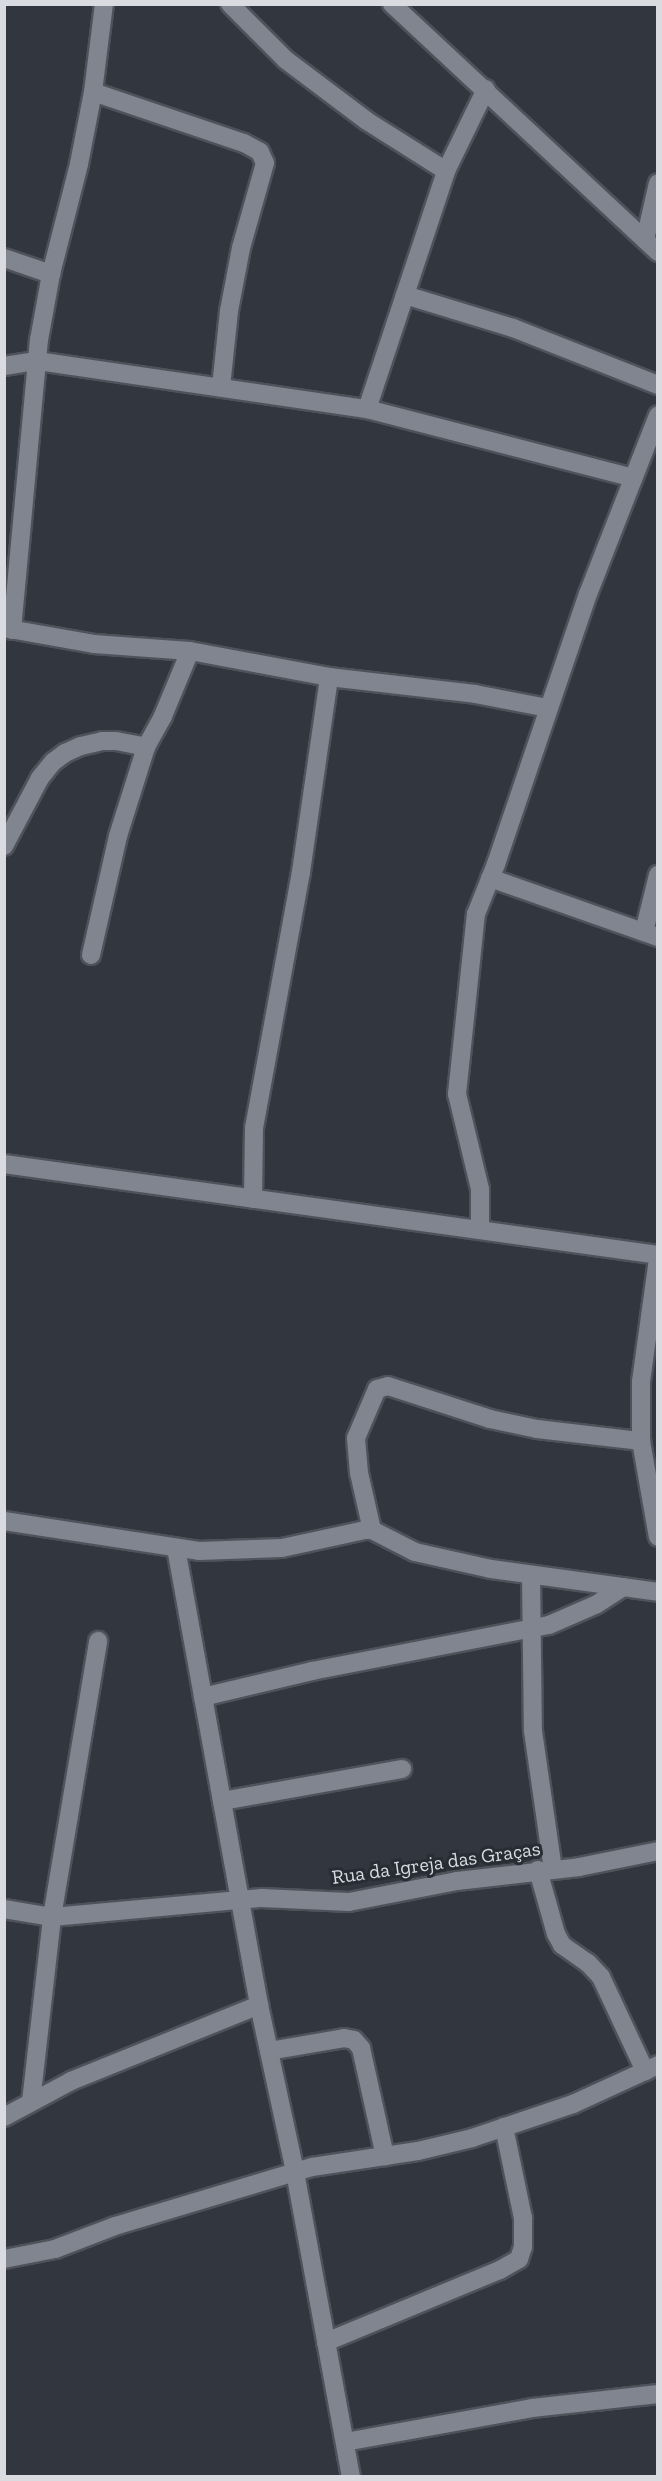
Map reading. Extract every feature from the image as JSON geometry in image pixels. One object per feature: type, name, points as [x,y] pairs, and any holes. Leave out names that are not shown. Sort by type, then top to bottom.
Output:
[{"type":"street","points":[[105,4],[93,92],[79,164],[51,274],[37,361],[8,629],[94,644],[190,651],[329,677],[475,694],[548,708]]},
{"type":"street","points":[[230,4],[286,60],[367,122],[446,171]]},
{"type":"street","points":[[392,4],[486,89],[651,246]]},
{"type":"street","points":[[367,409],[446,171],[486,89]]},
{"type":"street","points":[[93,92],[244,143],[260,152],[265,163],[241,249],[229,311],[221,387]]},
{"type":"street","points":[[651,246],[657,183]]},
{"type":"street","points":[[4,258],[51,274]]},
{"type":"street","points":[[405,295],[513,328],[657,385]]},
{"type":"street","points":[[4,366],[37,361],[367,409],[633,478]]},
{"type":"street","points":[[480,1230],[480,1189],[457,1094],[476,914],[548,708],[657,415]]},
{"type":"street","points":[[90,955],[118,836],[146,747],[163,716],[190,651]]},
{"type":"street","points":[[253,1199],[254,1128],[301,872],[329,677]]},
{"type":"street","points":[[4,846],[40,778],[53,762],[65,753],[102,741],[116,741],[146,747]]},
{"type":"street","points":[[490,878],[651,934],[657,875]]},
{"type":"street","points":[[4,1164],[657,1255]]},
{"type":"street","points":[[657,1259],[640,1382],[641,1441],[657,1537]]},
{"type":"street","points":[[372,1530],[359,1473],[357,1438],[377,1389],[388,1386],[490,1419],[537,1429],[641,1441]]},
{"type":"street","points":[[4,1521],[199,1551],[282,1548],[355,1531],[372,1530],[415,1552],[531,1575],[657,1592]]},
{"type":"street","points":[[176,1548],[259,2005],[295,2172],[351,2476]]},
{"type":"street","points":[[4,2259],[55,2249],[115,2226],[295,2172],[418,2151],[504,2127],[573,2104],[651,2068],[601,1977],[588,1963],[562,1945],[556,1934],[545,1870],[533,1731],[531,1575]]},
{"type":"street","points":[[203,1697],[312,1671],[531,1628],[570,1617],[597,1604],[623,1587]]},
{"type":"street","points":[[31,2102],[52,1917],[98,1641]]},
{"type":"street","points":[[222,1802],[402,1769]]},
{"type":"street","name":"Rua da Igreja das Graças","points":[[4,1909],[52,1917],[262,1898],[349,1902],[457,1881],[579,1867],[657,1851]]},
{"type":"street","points":[[4,2117],[71,2081],[259,2005]]},
{"type":"street","points":[[269,2051],[344,2038],[354,2040],[361,2048],[385,2156]]},
{"type":"street","points":[[326,2342],[500,2270],[519,2259],[523,2247],[523,2218],[504,2127]]},
{"type":"street","points":[[345,2442],[532,2408],[657,2394]]}]
